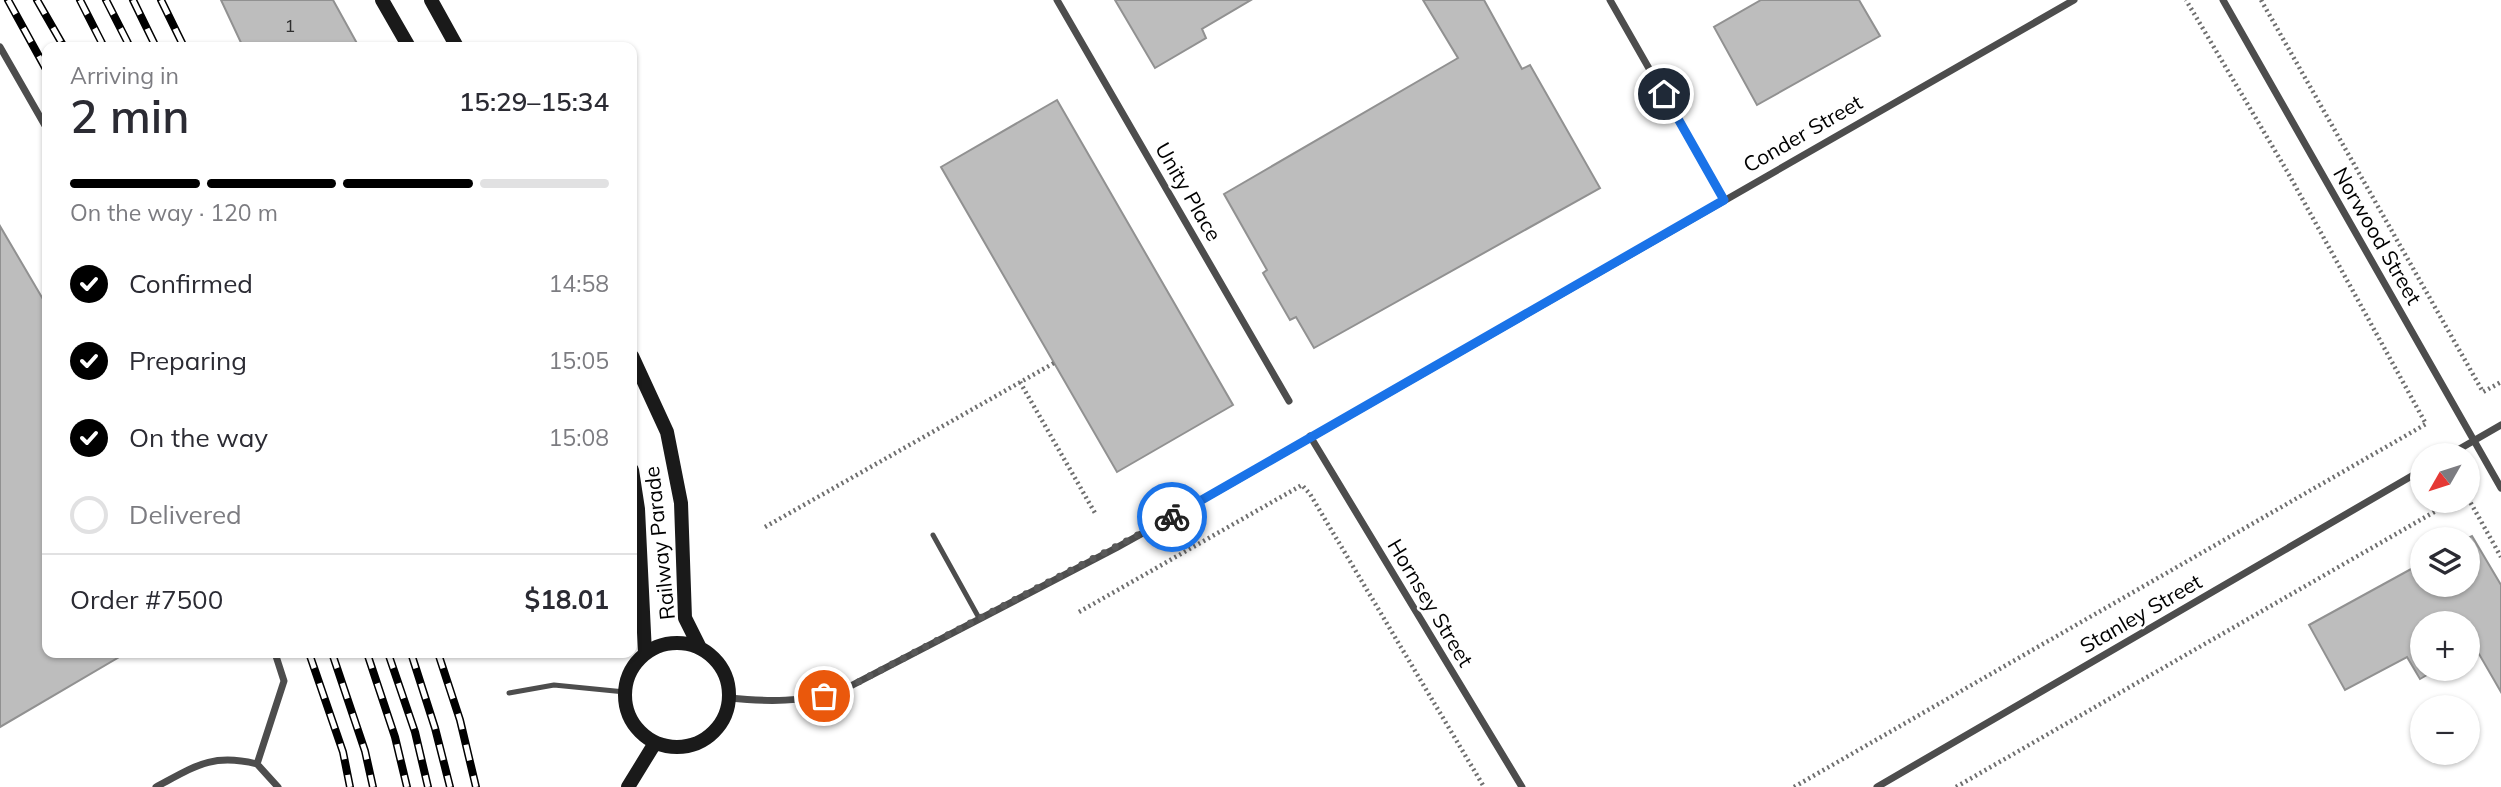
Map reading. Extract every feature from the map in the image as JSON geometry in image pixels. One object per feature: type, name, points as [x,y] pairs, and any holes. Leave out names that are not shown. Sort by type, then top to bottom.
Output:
[{"type":"main road","points":[[382,0],[406,42]]},
{"type":"main road","points":[[430,0],[454,42]]},
{"type":"main road","name":"Railway Parade","points":[[637,367],[667,432],[681,503],[685,618],[700,648]]},
{"type":"main road","name":"Railway Parade","points":[[637,502],[645,653]]},
{"type":"main road","points":[[681,642],[700,648],[716,660],[726,678],[729,698],[726,714],[717,729],[704,740],[688,746],[671,747],[655,743],[640,732],[630,718],[625,692],[633,666],[645,653],[660,645],[681,642]]},
{"type":"main road","points":[[628,787],[655,743]]},
{"type":"street","name":"Unity Place","points":[[1057,0],[1289,401]]},
{"type":"street","points":[[1610,0],[1724,200]]},
{"type":"street","name":"Conder Street","points":[[729,698],[776,702],[809,700],[839,691],[1115,548],[2074,0]]},
{"type":"street","name":"Norwood Street","points":[[2223,0],[2501,488]]},
{"type":"street","points":[[0,47],[42,120]]},
{"type":"street","points":[[2470,443],[2501,425]]},
{"type":"street","name":"Hornsey Street","points":[[1310,436],[1522,787]]},
{"type":"street","name":"Stanley Street","points":[[1877,787],[2410,477]]},
{"type":"street","points":[[257,764],[285,681],[277,658]]},
{"type":"street","points":[[156,787],[214,759],[232,758],[257,764],[278,787]]},
{"type":"lane","points":[[933,535],[979,618]]},
{"type":"lane","points":[[509,693],[554,685],[625,692]]},
{"type":"path","points":[[1794,787],[2426,424],[2287,171],[2186,0]]},
{"type":"path","points":[[2261,0],[2483,392],[2501,382]]},
{"type":"path","points":[[765,527],[1054,363]]},
{"type":"path","points":[[1020,382],[1095,513]]},
{"type":"path","points":[[1079,612],[1302,485],[1310,494],[1484,787]]},
{"type":"path","points":[[1956,787],[2432,513]]},
{"type":"path","points":[[2477,513],[2501,556]]},
{"type":"building","points":[[221,0],[333,0],[356,42],[241,42]]},
{"type":"building","points":[[1115,0],[1251,0],[1202,29],[1206,38],[1155,68]]},
{"type":"building","points":[[1423,0],[1484,0],[1522,69],[1530,65],[1600,188],[1314,348],[1296,317],[1290,320],[1263,273],[1267,270],[1224,194],[1458,58]]},
{"type":"building","points":[[1761,0],[1859,0],[1880,36],[1757,105],[1714,27]]},
{"type":"building","points":[[1057,100],[1233,405],[1117,472],[941,167]]},
{"type":"building","points":[[0,226],[42,297],[42,658],[117,658],[0,727]]},
{"type":"building","points":[[2480,550],[2501,585],[2501,692],[2480,656],[2480,611],[2410,611],[2410,662],[2407,657],[2345,690],[2309,625],[2410,570],[2410,597],[2480,597]]},
{"type":"railway","points":[[8,0],[42,62]]},
{"type":"railway","points":[[37,0],[61,42]]},
{"type":"railway","points":[[80,0],[101,42]]},
{"type":"railway","points":[[106,0],[127,42]]},
{"type":"railway","points":[[133,0],[154,42]]},
{"type":"railway","points":[[161,0],[182,42]]},
{"type":"railway","points":[[311,658],[343,752],[350,787]]},
{"type":"railway","points":[[334,658],[365,751],[373,787]]},
{"type":"railway","points":[[369,658],[395,737],[407,787]]},
{"type":"railway","points":[[390,658],[415,732],[428,787]]},
{"type":"railway","points":[[413,658],[450,787]]},
{"type":"railway","points":[[440,658],[460,720],[476,787]]},
{"type":"way so far","points":[[824,696],[841,691],[1172,517]]},
{"type":"route","points":[[1172,517],[1724,200],[1664,94]]}]
